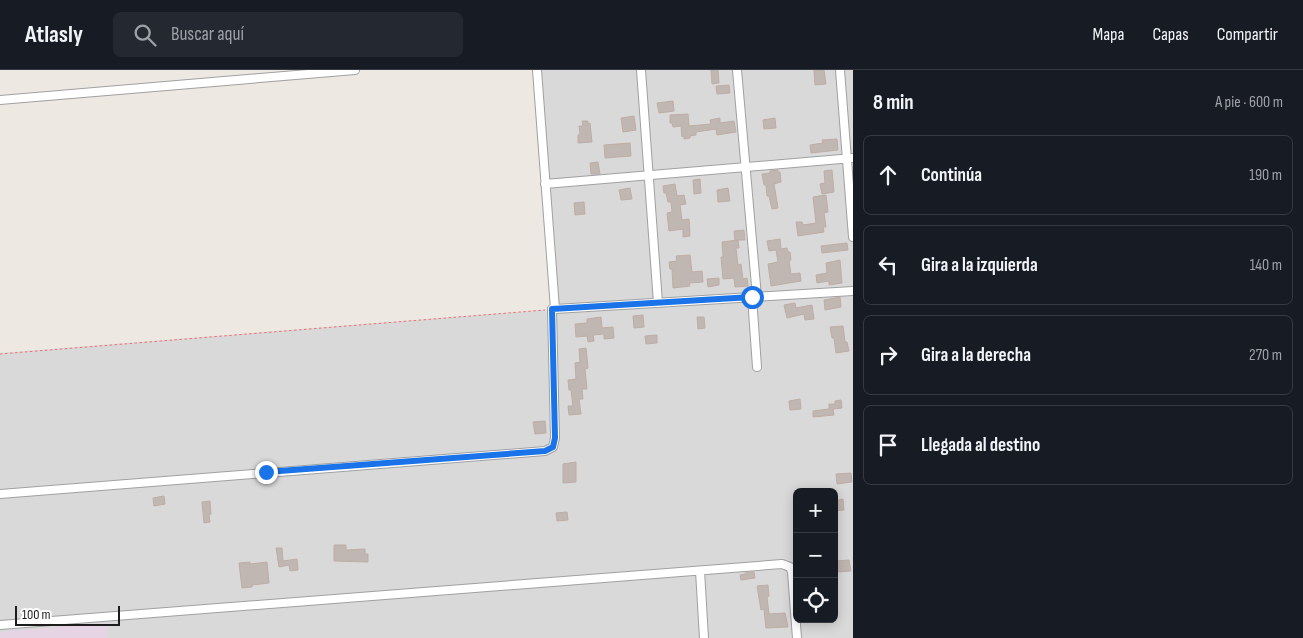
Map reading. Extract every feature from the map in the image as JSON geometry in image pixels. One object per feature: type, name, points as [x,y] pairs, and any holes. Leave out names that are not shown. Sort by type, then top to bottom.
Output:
[{"type":"street","points":[[0,100],[355,70]]},
{"type":"street","points":[[537,70],[555,309],[853,291]]},
{"type":"street","points":[[642,70],[658,303]]},
{"type":"street","points":[[737,70],[755,297],[757,367]]},
{"type":"street","points":[[840,70],[850,158],[853,237]]},
{"type":"street","points":[[545,184],[850,158]]},
{"type":"street","points":[[0,494],[545,451],[553,447],[555,438],[552,309]]},
{"type":"street","points":[[0,625],[782,564],[790,567],[792,572],[797,638]]},
{"type":"street","points":[[700,571],[704,638]]},
{"type":"path","points":[[0,354],[552,309]]},
{"type":"shaded area","points":[[537,70],[853,70],[853,638],[0,638],[0,353],[555,309]]},
{"type":"shaded area","points":[[107,623],[107,638],[0,638],[0,632]]},
{"type":"building","points":[[711,70],[718,70],[719,83],[712,84]]},
{"type":"building","points":[[814,70],[824,70],[826,84],[815,85]]},
{"type":"building","points":[[729,85],[730,93],[717,94],[716,86]]},
{"type":"building","points":[[673,101],[674,111],[659,113],[657,103]]},
{"type":"building","points":[[688,114],[689,126],[711,124],[710,120],[720,118],[720,123],[734,121],[736,132],[717,135],[716,129],[696,132],[696,135],[684,139],[681,126],[673,127],[672,123],[670,123],[670,115]]},
{"type":"building","points":[[634,116],[636,130],[623,132],[621,118]]},
{"type":"building","points":[[775,118],[776,128],[764,129],[763,120]]},
{"type":"building","points":[[582,121],[590,123],[592,142],[578,143],[579,126],[583,126]]},
{"type":"building","points":[[837,139],[838,150],[811,153],[810,145],[823,143],[822,140]]},
{"type":"building","points":[[630,143],[631,156],[605,158],[604,145]]},
{"type":"building","points":[[598,162],[600,174],[591,174],[590,163]]},
{"type":"building","points":[[778,170],[781,182],[774,184],[778,208],[772,209],[762,174]]},
{"type":"building","points":[[832,170],[834,192],[822,194],[820,184],[825,183],[824,171]]},
{"type":"building","points":[[700,179],[701,193],[694,194],[693,180]]},
{"type":"building","points":[[675,184],[677,196],[684,195],[686,204],[680,205],[682,220],[689,219],[690,236],[683,237],[683,229],[669,231],[667,213],[672,212],[671,202],[668,202],[663,186]]},
{"type":"building","points":[[630,188],[632,199],[621,200],[619,190]]},
{"type":"building","points":[[728,188],[730,201],[718,202],[717,190]]},
{"type":"building","points":[[826,195],[828,212],[824,213],[826,227],[823,227],[824,232],[798,236],[796,222],[802,222],[803,225],[816,223],[813,197]]},
{"type":"building","points":[[584,202],[585,214],[575,215],[574,203]]},
{"type":"building","points":[[744,230],[745,240],[738,240],[739,248],[736,248],[738,265],[741,264],[743,279],[747,278],[748,286],[735,287],[734,278],[723,279],[722,242],[735,240],[734,231]]},
{"type":"building","points":[[780,239],[781,249],[787,248],[788,252],[790,252],[791,274],[800,273],[801,281],[771,286],[768,264],[778,262],[776,250],[769,251],[767,241]]},
{"type":"building","points":[[847,243],[848,250],[822,253],[821,246]]},
{"type":"building","points":[[690,255],[692,272],[702,271],[703,282],[689,283],[690,286],[673,288],[672,269],[670,269],[669,262],[677,261],[676,256]]},
{"type":"building","points":[[840,260],[842,283],[829,285],[829,281],[817,283],[816,275],[827,273],[826,263]]},
{"type":"building","points":[[719,278],[719,285],[708,287],[707,279]]},
{"type":"building","points":[[840,297],[841,307],[825,310],[824,300]]},
{"type":"building","points":[[795,303],[796,308],[812,305],[814,319],[805,320],[804,314],[787,318],[784,305]]},
{"type":"building","points":[[643,315],[644,327],[634,328],[633,316]]},
{"type":"building","points":[[601,317],[602,328],[613,327],[614,338],[604,339],[604,334],[593,335],[594,341],[588,342],[587,336],[576,337],[575,324],[587,323],[587,319]]},
{"type":"building","points":[[697,317],[704,317],[705,328],[698,329]]},
{"type":"building","points":[[843,326],[845,342],[847,342],[849,351],[836,353],[830,327]]},
{"type":"building","points":[[657,335],[657,343],[646,344],[645,336]]},
{"type":"building","points":[[586,348],[588,368],[585,369],[587,389],[582,389],[583,399],[579,399],[581,414],[569,415],[568,406],[573,406],[568,380],[576,379],[575,363],[580,362],[579,349]]},
{"type":"building","points":[[800,399],[801,409],[790,410],[789,401]]},
{"type":"building","points":[[841,400],[842,408],[833,409],[834,415],[813,417],[813,411],[829,409],[829,404],[835,404],[835,401]]},
{"type":"building","points":[[545,421],[546,433],[535,434],[533,422]]},
{"type":"building","points":[[576,462],[576,482],[563,483],[563,464]]},
{"type":"building","points":[[851,473],[852,482],[837,484],[836,474]]},
{"type":"building","points":[[164,496],[165,504],[154,506],[153,498]]},
{"type":"building","points":[[843,499],[844,510],[838,511],[838,500]]},
{"type":"building","points":[[210,501],[210,522],[204,523],[202,502]]},
{"type":"building","points":[[567,512],[568,520],[557,521],[556,513]]},
{"type":"building","points":[[334,545],[346,545],[346,550],[365,549],[365,554],[368,554],[368,562],[334,561]]},
{"type":"building","points":[[276,548],[282,548],[283,561],[297,559],[298,570],[290,571],[289,565],[279,567]]},
{"type":"building","points":[[849,560],[851,571],[838,572],[838,561]]},
{"type":"building","points":[[250,562],[250,564],[267,562],[269,583],[242,588],[239,563]]},
{"type":"building","points":[[754,572],[755,578],[741,580],[740,575]]},
{"type":"building","points":[[768,585],[769,614],[785,613],[788,627],[766,628],[764,609],[761,610],[757,586]]},
{"type":"route","points":[[266,472],[545,451],[553,447],[555,438],[552,309],[752,297]]}]
